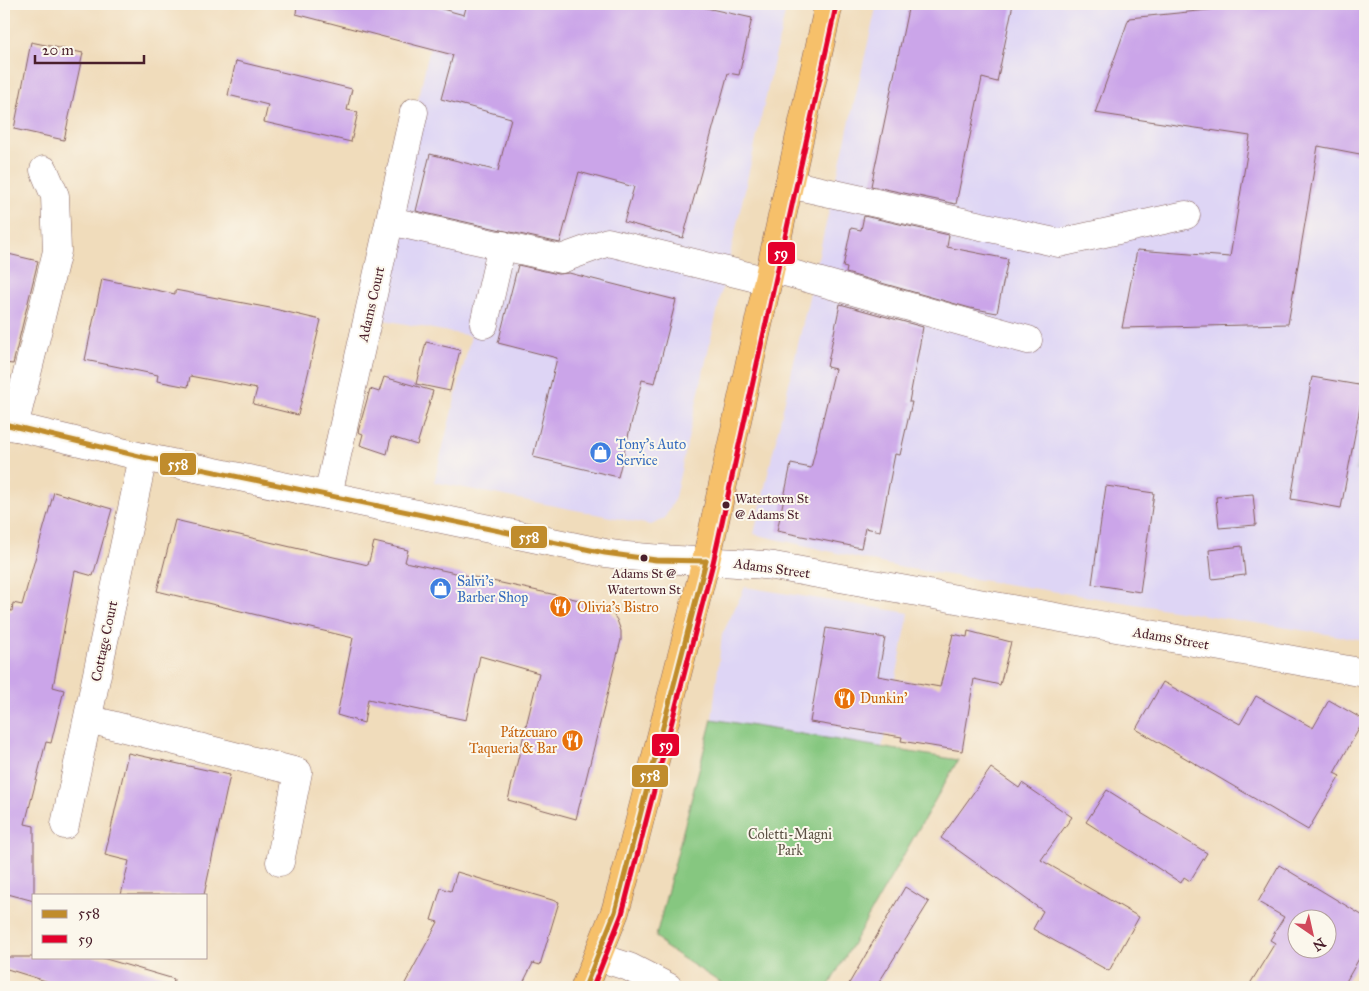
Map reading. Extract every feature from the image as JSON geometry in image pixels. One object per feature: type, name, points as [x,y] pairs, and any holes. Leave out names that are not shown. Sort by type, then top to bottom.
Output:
[{"type":"main road","points":[[585,987],[615,912],[706,561],[828,4]]},
{"type":"street","name":"Adams Court","points":[[328,495],[414,112]]},
{"type":"street","points":[[9,426],[57,251],[55,196],[44,170]]},
{"type":"street","points":[[789,184],[1059,243],[1186,215]]},
{"type":"street","points":[[390,221],[561,258],[608,242],[769,274],[1028,340]]},
{"type":"street","points":[[484,324],[502,246]]},
{"type":"street","name":"Adams Street","points":[[9,426],[143,458],[605,553],[656,560],[706,561],[783,568],[1365,673]]},
{"type":"street","name":"Cottage Court","points":[[65,825],[143,458]]},
{"type":"street","points":[[88,719],[298,772],[280,862]]},
{"type":"street","points":[[598,957],[629,967],[668,987]]},
{"type":"shaded area","points":[[440,4],[787,4],[674,501],[664,519],[651,525],[434,482],[471,336],[368,317]]},
{"type":"shaded area","points":[[877,4],[1365,4],[1365,403],[1355,470],[1365,473],[1365,640],[898,567],[754,534]]},
{"type":"shaded area","points":[[1365,403],[1365,473],[1355,471]]},
{"type":"shaded area","points":[[745,587],[909,613],[882,748],[712,719],[722,635]]},
{"type":"green space","name":"Coletti-Magni Park","points":[[712,719],[958,760],[828,987],[727,987],[664,946],[656,936]]},
{"type":"building","points":[[297,4],[424,4],[464,15],[467,4],[688,4],[752,18],[739,75],[728,73],[683,238],[624,222],[634,187],[579,172],[560,243],[416,211],[430,154],[498,171],[511,118],[441,99],[453,55],[296,14]]},
{"type":"building","points":[[909,4],[1013,4],[997,82],[982,78],[956,204],[871,186]]},
{"type":"building","points":[[1267,4],[1365,4],[1365,155],[1318,146],[1288,324],[1122,328],[1137,250],[1230,257],[1250,136],[1095,113],[1129,18]]},
{"type":"building","points":[[31,42],[83,53],[64,140],[14,129]]},
{"type":"building","points":[[236,61],[352,89],[347,110],[358,112],[351,142],[264,122],[268,105],[228,95]]},
{"type":"building","points":[[864,216],[949,235],[947,247],[1008,259],[997,313],[970,308],[846,273],[847,268],[843,267],[851,228],[861,230]]},
{"type":"building","points":[[4,253],[38,261],[13,364],[4,363]]},
{"type":"building","points":[[518,265],[558,274],[569,273],[676,300],[655,383],[642,380],[618,477],[533,457],[557,358],[498,343]]},
{"type":"building","points":[[102,279],[175,294],[175,290],[321,320],[298,415],[253,404],[257,389],[190,376],[188,387],[157,381],[158,375],[85,360]]},
{"type":"building","points":[[840,304],[923,327],[909,402],[912,402],[900,455],[895,454],[880,531],[865,528],[861,548],[777,531],[791,464],[811,468],[835,369],[827,367]]},
{"type":"building","points":[[426,342],[460,350],[450,391],[416,384]]},
{"type":"building","points":[[384,377],[433,391],[417,445],[391,437],[387,454],[360,445],[363,434],[358,432],[370,389],[379,392]]},
{"type":"building","points":[[1312,377],[1364,386],[1341,508],[1291,499]]},
{"type":"building","points":[[1106,486],[1154,493],[1140,592],[1092,584]]},
{"type":"building","points":[[54,492],[112,509],[93,576],[75,571],[53,687],[64,690],[51,743],[46,742],[25,824],[34,826],[34,894],[32,894],[32,900],[4,893],[4,631],[7,610],[12,611],[13,603],[22,605]]},
{"type":"building","points":[[1253,494],[1256,525],[1219,528],[1216,497]]},
{"type":"building","points":[[175,520],[368,565],[374,542],[408,550],[405,562],[602,605],[610,610],[617,620],[621,631],[621,640],[576,819],[508,800],[539,673],[480,656],[466,720],[368,699],[364,723],[337,715],[353,638],[157,591]]},
{"type":"building","points":[[1242,546],[1245,575],[1212,579],[1209,550]]},
{"type":"building","points":[[826,628],[885,638],[878,676],[940,687],[953,634],[967,637],[968,631],[1011,642],[1000,685],[974,679],[962,751],[901,741],[902,737],[810,722]]},
{"type":"building","points":[[1163,682],[1240,724],[1256,696],[1313,728],[1329,700],[1364,720],[1334,773],[1340,776],[1308,830],[1136,729]]},
{"type":"building","points":[[128,753],[230,775],[204,894],[121,894],[129,861],[105,855]]},
{"type":"building","points":[[991,768],[1019,788],[1022,783],[1072,817],[1041,860],[1139,917],[1109,971],[1033,929],[1043,911],[941,838]]},
{"type":"building","points":[[1107,790],[1207,853],[1190,881],[1184,877],[1181,883],[1086,822]]},
{"type":"building","points":[[1279,865],[1365,917],[1365,948],[1343,987],[1248,987],[1275,943],[1270,940],[1284,917],[1258,902]]},
{"type":"building","points":[[457,872],[559,902],[540,965],[533,963],[521,987],[403,987],[438,922],[431,920],[441,888],[451,891]]},
{"type":"building","points":[[905,887],[929,902],[876,987],[847,987]]},
{"type":"building","points":[[4,957],[102,958],[174,979],[173,987],[65,987],[4,968]]},
{"type":"transit line","name":"59","points":[[593,987],[622,914],[713,563],[836,6]]},
{"type":"transit line","name":"558","points":[[4,424],[143,457],[605,553],[656,560],[706,561]]},
{"type":"transit line","name":"558","points":[[585,987],[615,912],[706,561]]},
{"type":"place","name":"Tony's Auto Service","points":[[600,452]]},
{"type":"place","name":"Watertown St @ Adams St","points":[[726,505]]},
{"type":"place","name":"Adams St @ Watertown St","points":[[644,558]]},
{"type":"place","name":"Salvi's Barber Shop","points":[[441,589]]},
{"type":"place","name":"Olivia's Bistro","points":[[561,607]]},
{"type":"place","name":"Dunkin'","points":[[844,698]]},
{"type":"place","name":"Pátzcuaro Taqueria & Bar","points":[[573,740]]}]
